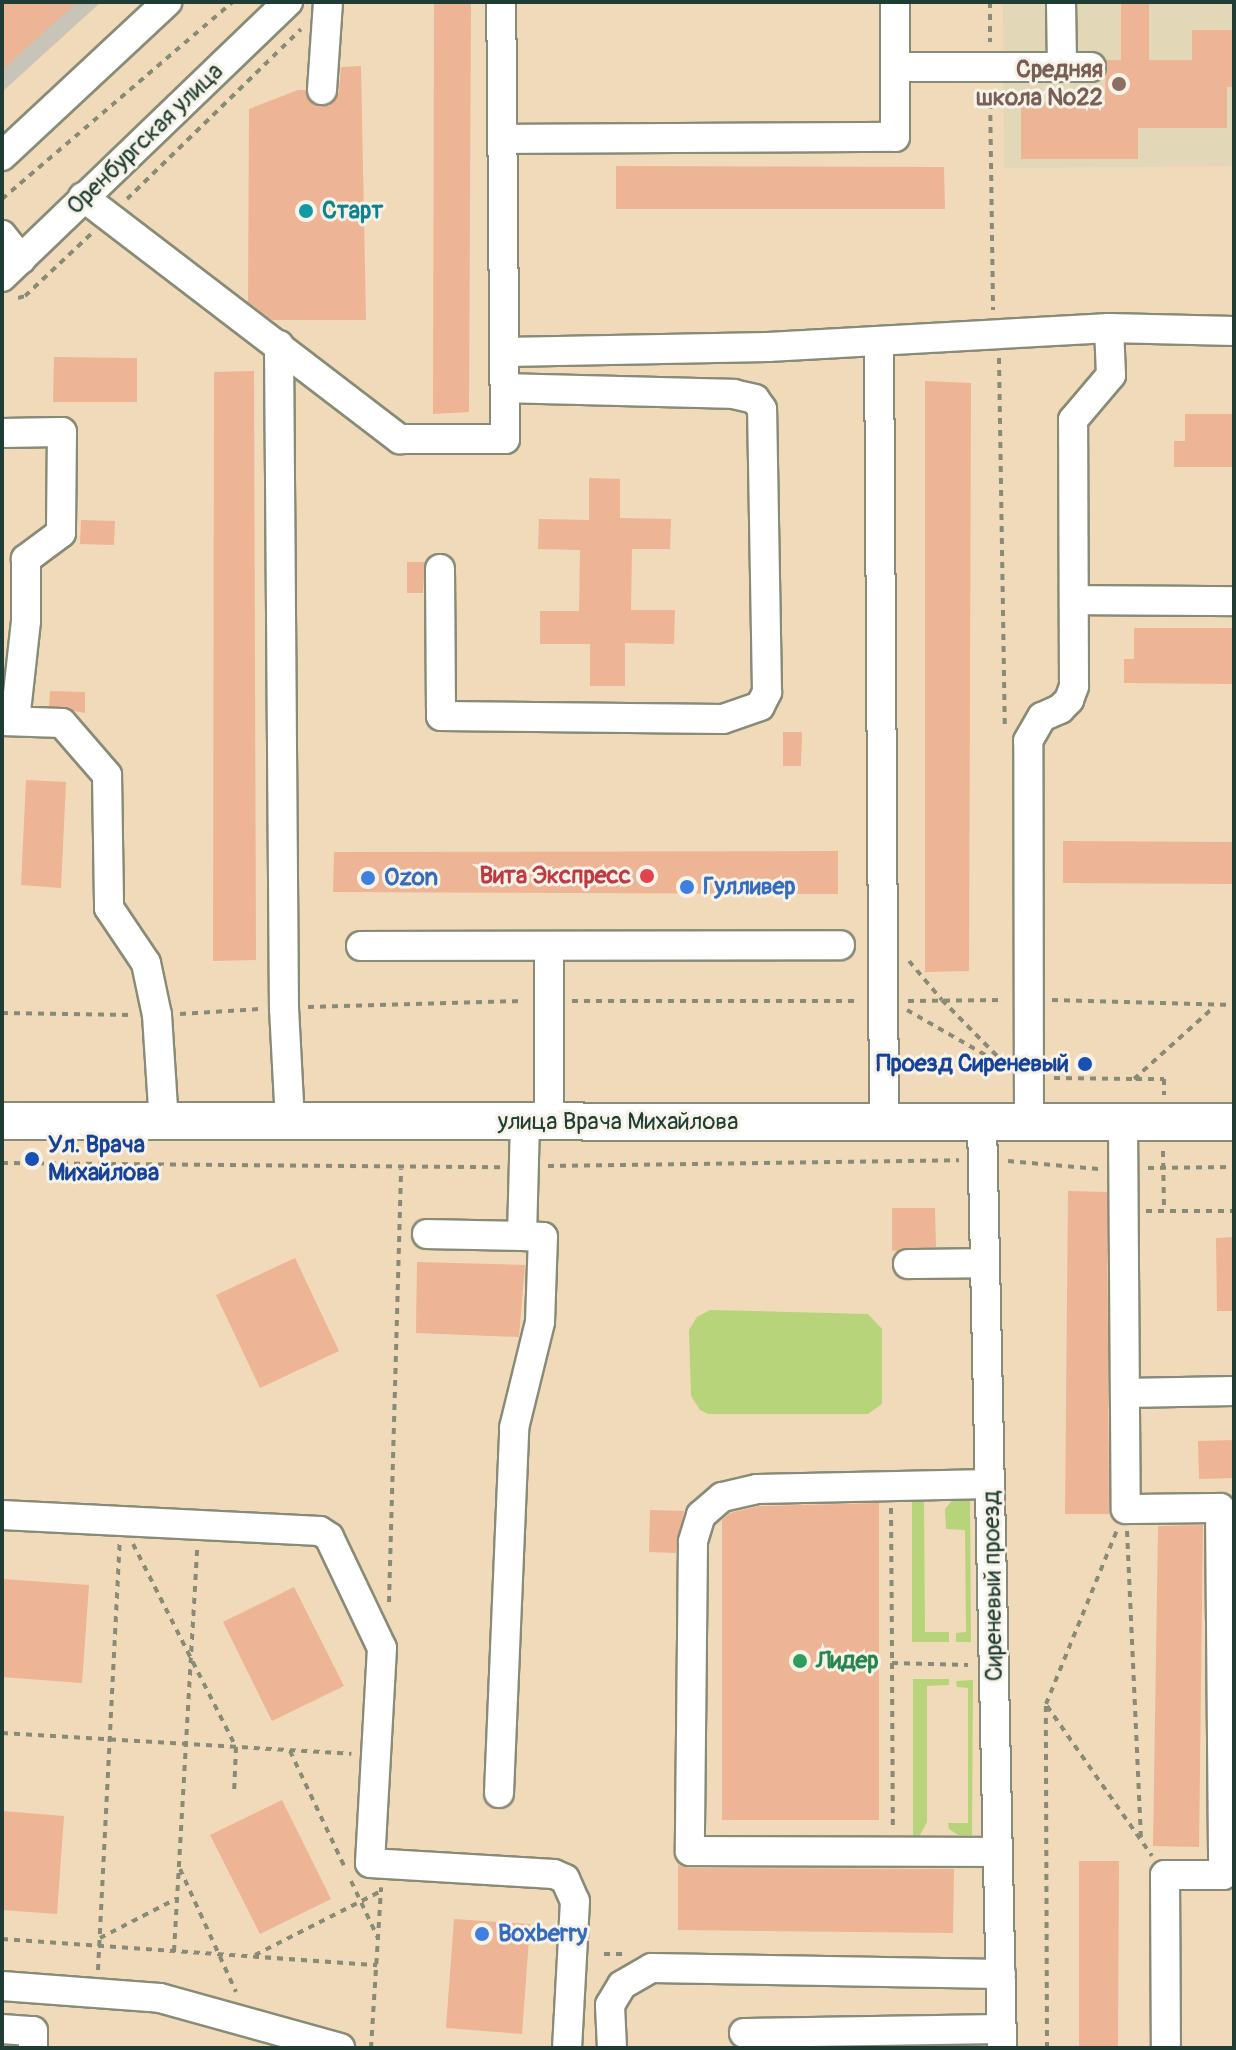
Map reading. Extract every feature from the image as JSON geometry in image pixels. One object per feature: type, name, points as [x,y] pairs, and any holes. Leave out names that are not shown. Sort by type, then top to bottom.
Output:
[{"type":"main road","name":"улица Врача Михайлова","points":[[2,1121],[1234,1122]]},
{"type":"street","points":[[2,156],[167,2]]},
{"type":"street","name":"Оренбургская улица","points":[[12,278],[83,197],[288,2]]},
{"type":"street","points":[[322,90],[328,2]]},
{"type":"street","points":[[83,197],[400,439],[505,439],[501,2]]},
{"type":"street","points":[[502,139],[895,137],[895,2]]},
{"type":"street","points":[[1061,2],[1062,67]]},
{"type":"street","points":[[895,67],[1091,67]]},
{"type":"street","points":[[2,235],[12,278]]},
{"type":"street","points":[[505,352],[879,341],[1109,328],[1234,331]]},
{"type":"street","points":[[1029,1123],[1019,1072],[1028,741],[1042,717],[1060,709],[1069,700],[1074,686],[1073,420],[1111,375],[1109,328]]},
{"type":"street","points":[[879,341],[884,930],[888,1001],[884,1123]]},
{"type":"street","points":[[279,345],[284,1008],[290,1122]]},
{"type":"street","points":[[440,569],[441,716],[723,719],[760,706],[767,692],[762,409],[755,399],[734,394],[505,388]]},
{"type":"street","points":[[2,433],[62,432],[61,533],[26,559],[14,620],[9,720],[62,723],[107,775],[109,908],[146,963],[157,1015],[164,1122]]},
{"type":"street","points":[[1074,600],[1234,601]]},
{"type":"street","points":[[361,946],[840,945]]},
{"type":"street","points":[[522,1236],[549,1001],[549,946]]},
{"type":"street","name":"Сиреневый проезд","points":[[982,1123],[1002,2039]]},
{"type":"street","points":[[1123,1123],[1126,1509],[1220,1508],[1228,1709],[1223,1875],[1165,1875],[1166,2048]]},
{"type":"street","points":[[427,1234],[543,1237],[540,1322],[514,1428],[499,1793]]},
{"type":"street","points":[[908,1264],[985,1263]]},
{"type":"street","points":[[1125,1393],[1234,1391]]},
{"type":"street","points":[[990,1484],[757,1489],[722,1497],[701,1515],[693,1542],[690,1851],[998,1852]]},
{"type":"street","points":[[2,1515],[320,1531],[329,1537],[382,1648],[370,1863],[554,1874],[565,1879],[575,1901],[567,2048]]},
{"type":"street","points":[[612,2048],[610,2005],[622,1985],[652,1968],[1001,1974]]},
{"type":"street","points":[[2,1986],[160,1998],[340,2048]]},
{"type":"street","points":[[2,2029],[33,2031],[33,2048]]},
{"type":"street","points":[[744,2033],[1002,2039]]},
{"type":"path","points":[[2,199],[233,2]]},
{"type":"path","points":[[12,278],[25,296],[328,2]]},
{"type":"path","points":[[990,2],[991,303],[998,335],[1005,729]]},
{"type":"path","points":[[884,930],[942,1000],[1019,1072]]},
{"type":"path","points":[[2,1013],[157,1015],[284,1008],[549,1001],[1008,1000],[1019,1006],[1234,1005]]},
{"type":"path","points":[[888,1001],[1019,1072],[1164,1079]]},
{"type":"path","points":[[1134,1079],[1215,1006]]},
{"type":"path","points":[[1008,1054],[1019,1072]]},
{"type":"path","points":[[1162,1168],[1164,1211]]},
{"type":"path","points":[[1123,1211],[1234,1211]]},
{"type":"path","points":[[891,1488],[893,1851]]},
{"type":"path","points":[[1047,2048],[1046,1704],[1126,1509]]},
{"type":"path","points":[[1126,1509],[1141,1840]]},
{"type":"path","points":[[122,1521],[236,1747],[234,1795]]},
{"type":"path","points":[[96,1993],[122,1521]]},
{"type":"path","points":[[174,1951],[199,1525]]},
{"type":"path","points":[[892,1663],[994,1664]]},
{"type":"path","points":[[1046,1704],[1165,1875]]},
{"type":"path","points":[[2,1733],[377,1756]]},
{"type":"path","points":[[290,1750],[379,1940]]},
{"type":"path","points":[[179,1867],[251,2023]]},
{"type":"path","points":[[253,1957],[381,1891]]},
{"type":"path","points":[[100,1938],[177,1899]]},
{"type":"path","points":[[2,1939],[377,1965]]},
{"type":"shaded area","points":[[2,2],[101,2],[2,92]]},
{"type":"shaded area","name":"Средняя школа №22","points":[[1003,2],[1234,2],[1234,166],[1004,168]]},
{"type":"green space","points":[[710,1310],[868,1314],[882,1329],[882,1404],[868,1414],[708,1414],[700,1410],[691,1396],[689,1330],[697,1317]]},
{"type":"green space","points":[[912,1494],[924,1500],[925,1632],[949,1632],[949,1642],[912,1642]]},
{"type":"green space","points":[[970,1496],[971,1642],[956,1642],[956,1633],[966,1632],[965,1530],[946,1529],[945,1509],[955,1497]]},
{"type":"green space","points":[[913,1679],[949,1679],[949,1685],[927,1686],[927,1822],[919,1837],[913,1841]]},
{"type":"green space","points":[[973,1680],[972,1835],[958,1835],[949,1829],[948,1823],[968,1823],[968,1688],[957,1687],[956,1681]]},
{"type":"building","points":[[2,2],[77,2],[2,70]]},
{"type":"building","points":[[434,2],[471,2],[469,412],[433,414]]},
{"type":"building","points":[[1121,2],[1149,2],[1149,60],[1192,60],[1192,30],[1234,30],[1234,87],[1227,87],[1227,128],[1138,128],[1138,159],[1021,159],[1021,102],[1105,102],[1106,60],[1121,60]]},
{"type":"building","name":"Старт","points":[[361,66],[366,320],[272,320],[248,302],[249,109],[298,90],[305,90],[313,104],[329,106],[339,92],[341,67]]},
{"type":"building","points":[[616,166],[944,167],[945,209],[616,209]]},
{"type":"building","points":[[54,357],[137,358],[137,402],[53,402]]},
{"type":"building","points":[[254,371],[256,960],[213,961],[214,372]]},
{"type":"building","points":[[925,381],[971,383],[969,971],[925,972]]},
{"type":"building","points":[[1185,414],[1234,414],[1234,467],[1174,467],[1174,441],[1185,441]]},
{"type":"building","points":[[589,478],[620,479],[620,518],[671,519],[670,549],[632,549],[631,610],[675,610],[674,644],[625,643],[625,686],[590,686],[590,644],[540,644],[540,611],[579,611],[580,550],[538,549],[539,519],[589,520]]},
{"type":"building","points":[[81,520],[115,521],[114,545],[80,544]]},
{"type":"building","points":[[407,562],[425,562],[423,593],[407,593]]},
{"type":"building","points":[[1134,628],[1234,628],[1234,684],[1124,683],[1124,659],[1134,659]]},
{"type":"building","points":[[50,691],[85,692],[85,713],[49,706]]},
{"type":"building","points":[[783,732],[802,732],[801,766],[783,766]]},
{"type":"building","points":[[26,780],[66,782],[61,888],[21,885]]},
{"type":"building","points":[[1063,841],[1234,842],[1234,884],[1063,883]]},
{"type":"building","points":[[838,851],[838,894],[333,892],[334,852]]},
{"type":"building","points":[[1068,1191],[1107,1192],[1109,1514],[1065,1514]]},
{"type":"building","points":[[892,1208],[935,1208],[936,1247],[892,1251]]},
{"type":"building","points":[[1234,1237],[1234,1311],[1217,1311],[1216,1238]]},
{"type":"building","points":[[295,1258],[339,1351],[260,1388],[216,1295]]},
{"type":"building","points":[[417,1262],[525,1265],[519,1337],[416,1333]]},
{"type":"building","points":[[1234,1440],[1234,1478],[1199,1479],[1198,1441]]},
{"type":"building","name":"Лидер","points":[[879,1503],[879,1820],[722,1820],[722,1520],[730,1513],[759,1506]]},
{"type":"building","points":[[650,1510],[684,1511],[676,1553],[649,1552]]},
{"type":"building","points":[[1203,1525],[1199,1847],[1153,1846],[1158,1526]]},
{"type":"building","points":[[3,1579],[89,1585],[82,1683],[2,1677]]},
{"type":"building","points":[[294,1587],[344,1686],[272,1721],[223,1622]]},
{"type":"building","points":[[282,1800],[331,1899],[260,1934],[210,1835]]},
{"type":"building","points":[[2,1811],[64,1816],[57,1914],[2,1910]]},
{"type":"building","points":[[1079,1861],[1119,1861],[1118,2048],[1079,2048]]},
{"type":"building","points":[[678,1865],[690,1868],[954,1869],[953,1933],[678,1930]]},
{"type":"building","points":[[454,1919],[530,1924],[522,2034],[446,2028]]},
{"type":"place","name":"Средняя школа №22","points":[[1119,84]]},
{"type":"place","name":"Старт","points":[[306,211]]},
{"type":"place","name":"Вита Экспресс","points":[[647,876]]},
{"type":"place","name":"Ozon","points":[[368,878]]},
{"type":"place","name":"Гулливер","points":[[687,887]]},
{"type":"place","name":"Проезд Сиреневый","points":[[1085,1064]]},
{"type":"place","name":"Ул. Врача Михайлова","points":[[32,1159]]},
{"type":"place","name":"Лидер","points":[[800,1661]]},
{"type":"place","name":"Boxberry","points":[[482,1934]]}]
